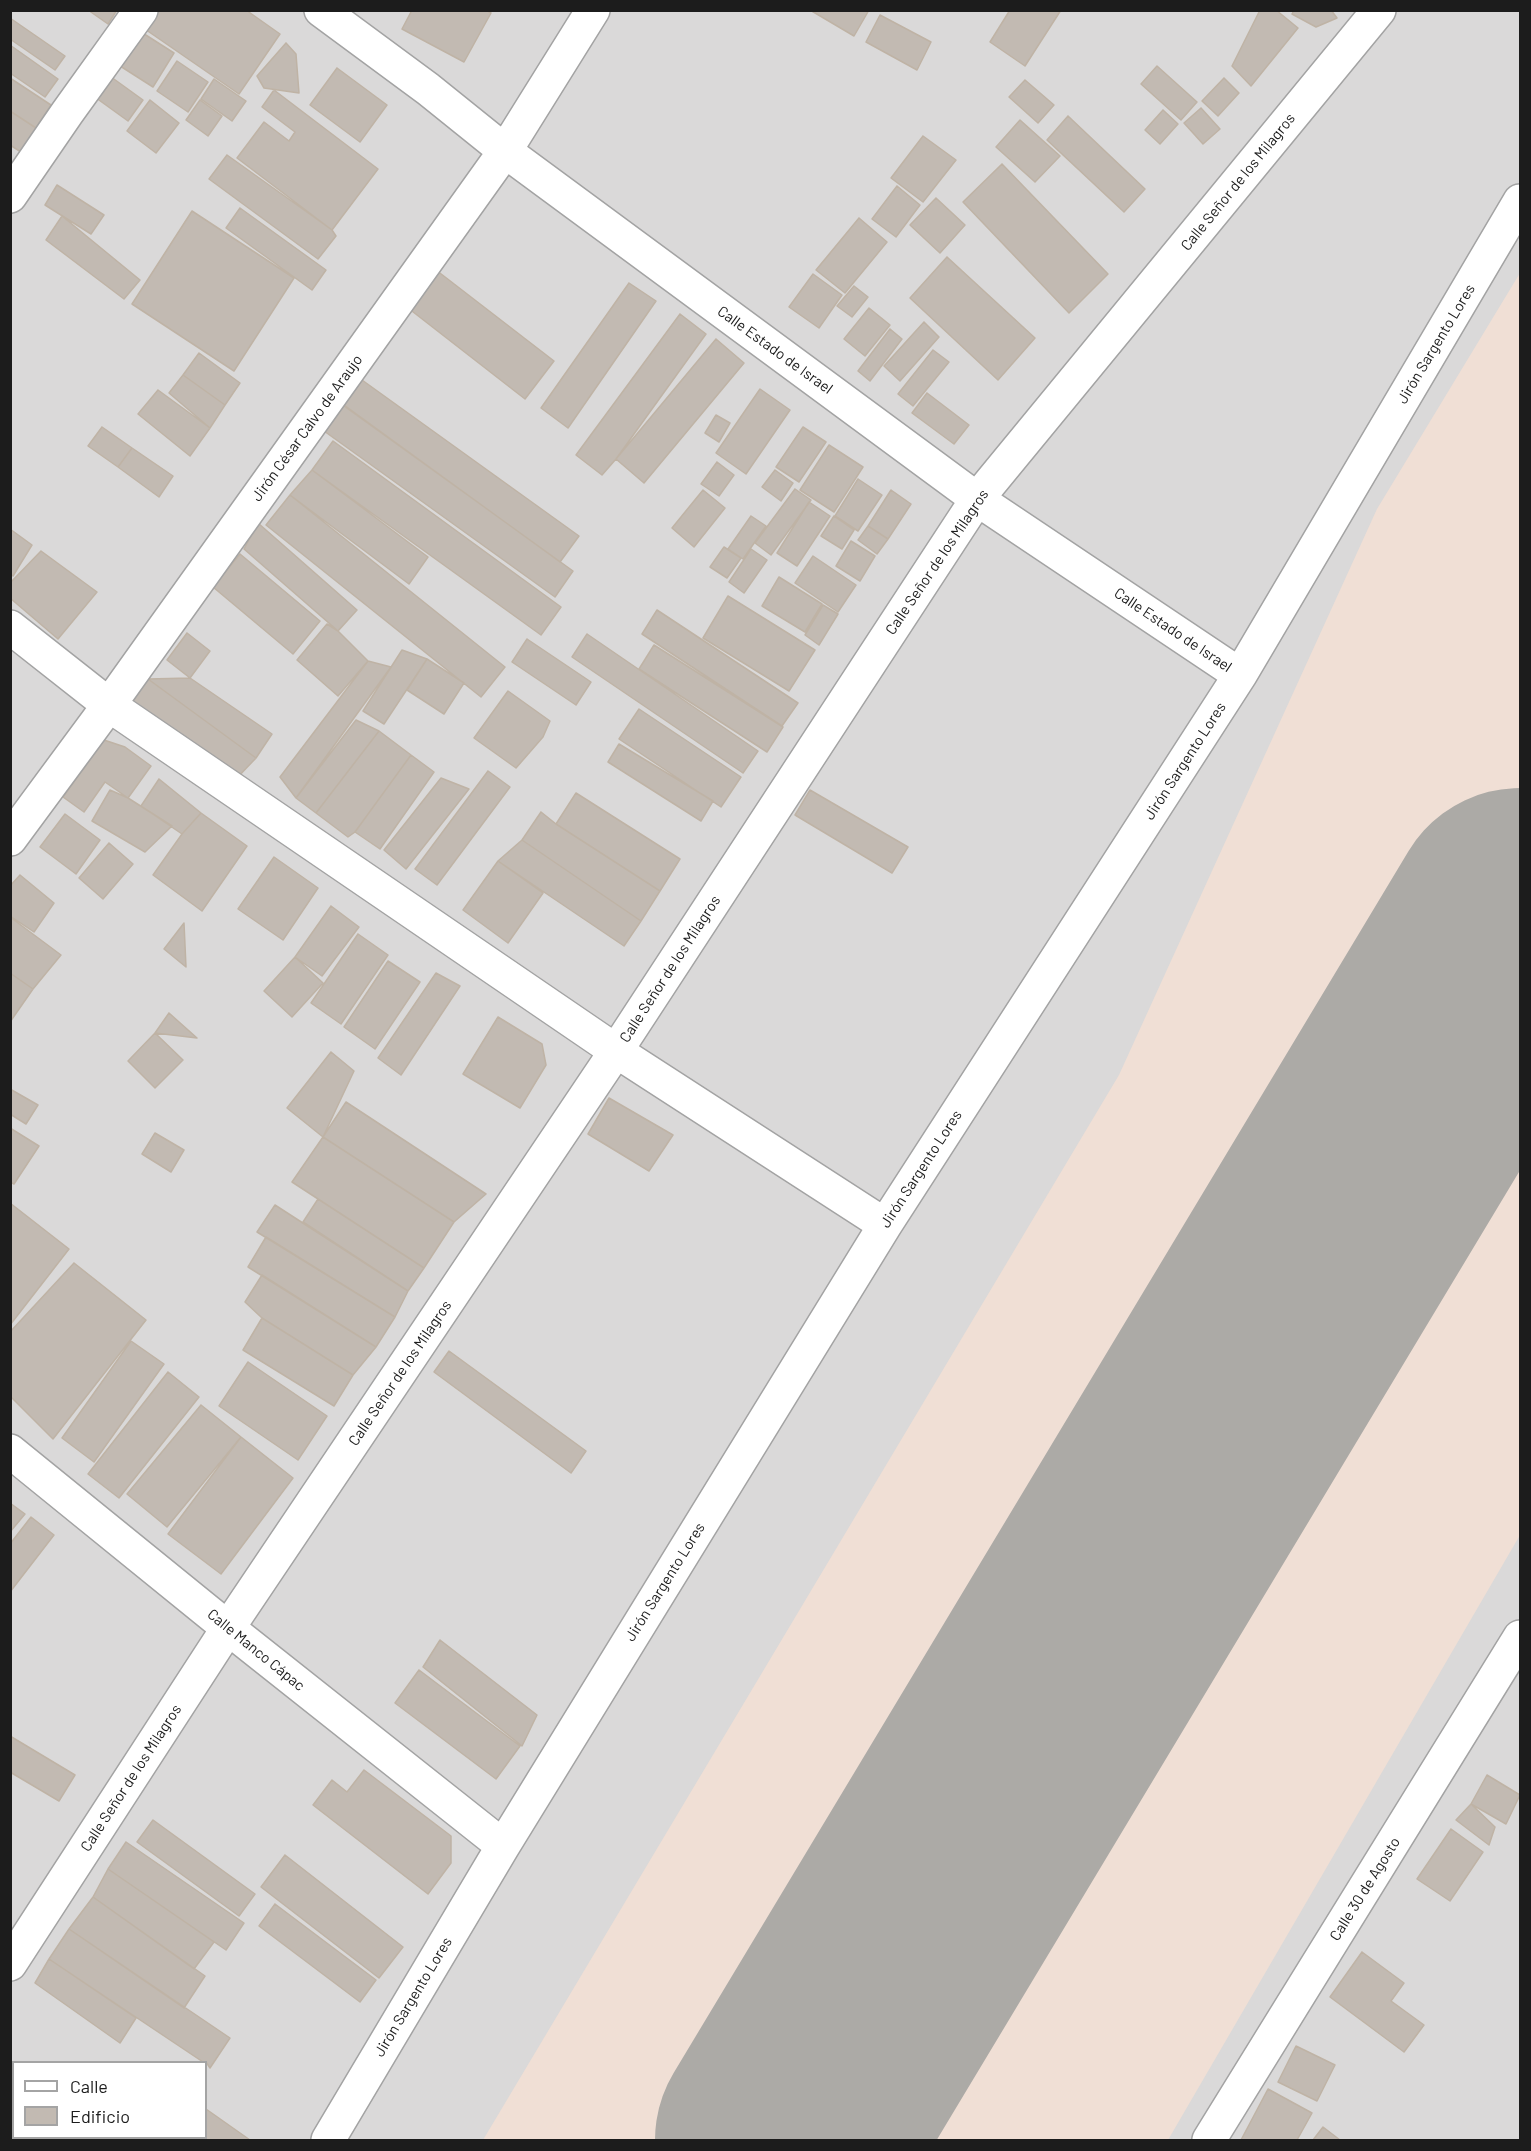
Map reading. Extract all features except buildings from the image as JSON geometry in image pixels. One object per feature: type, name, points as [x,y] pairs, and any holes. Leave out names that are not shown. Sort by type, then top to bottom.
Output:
[{"type":"street","points":[[10,196],[141,10]]},
{"type":"street","name":"Calle Estado de Israel","points":[[321,10],[428,89],[506,151],[977,499],[1240,675]]},
{"type":"street","name":"Jirón César Calvo de Araujo","points":[[10,839],[109,705],[506,151],[593,10]]},
{"type":"street","name":"Calle Señor de los Milagros","points":[[10,1964],[228,1628],[616,1051],[977,499],[1379,10]]},
{"type":"street","name":"Jirón Sargento Lores","points":[[328,2140],[502,1846],[885,1225],[1240,675],[1521,201]]},
{"type":"street","points":[[10,627],[109,705],[616,1051],[885,1225]]},
{"type":"street","name":"Calle Manco Cápac","points":[[10,1451],[502,1846]]},
{"type":"street","name":"Calle 30 de Agosto","points":[[1209,2140],[1521,1637]]},
{"type":"shaded area","points":[[11,11],[1520,11],[1520,2140],[11,2140]]},
{"type":"shaded area","points":[[1520,273],[1520,1535],[1168,2140],[483,2140],[1119,1075],[1377,509]]},
{"type":"runway","points":[[785,2140],[1520,918]]}]
